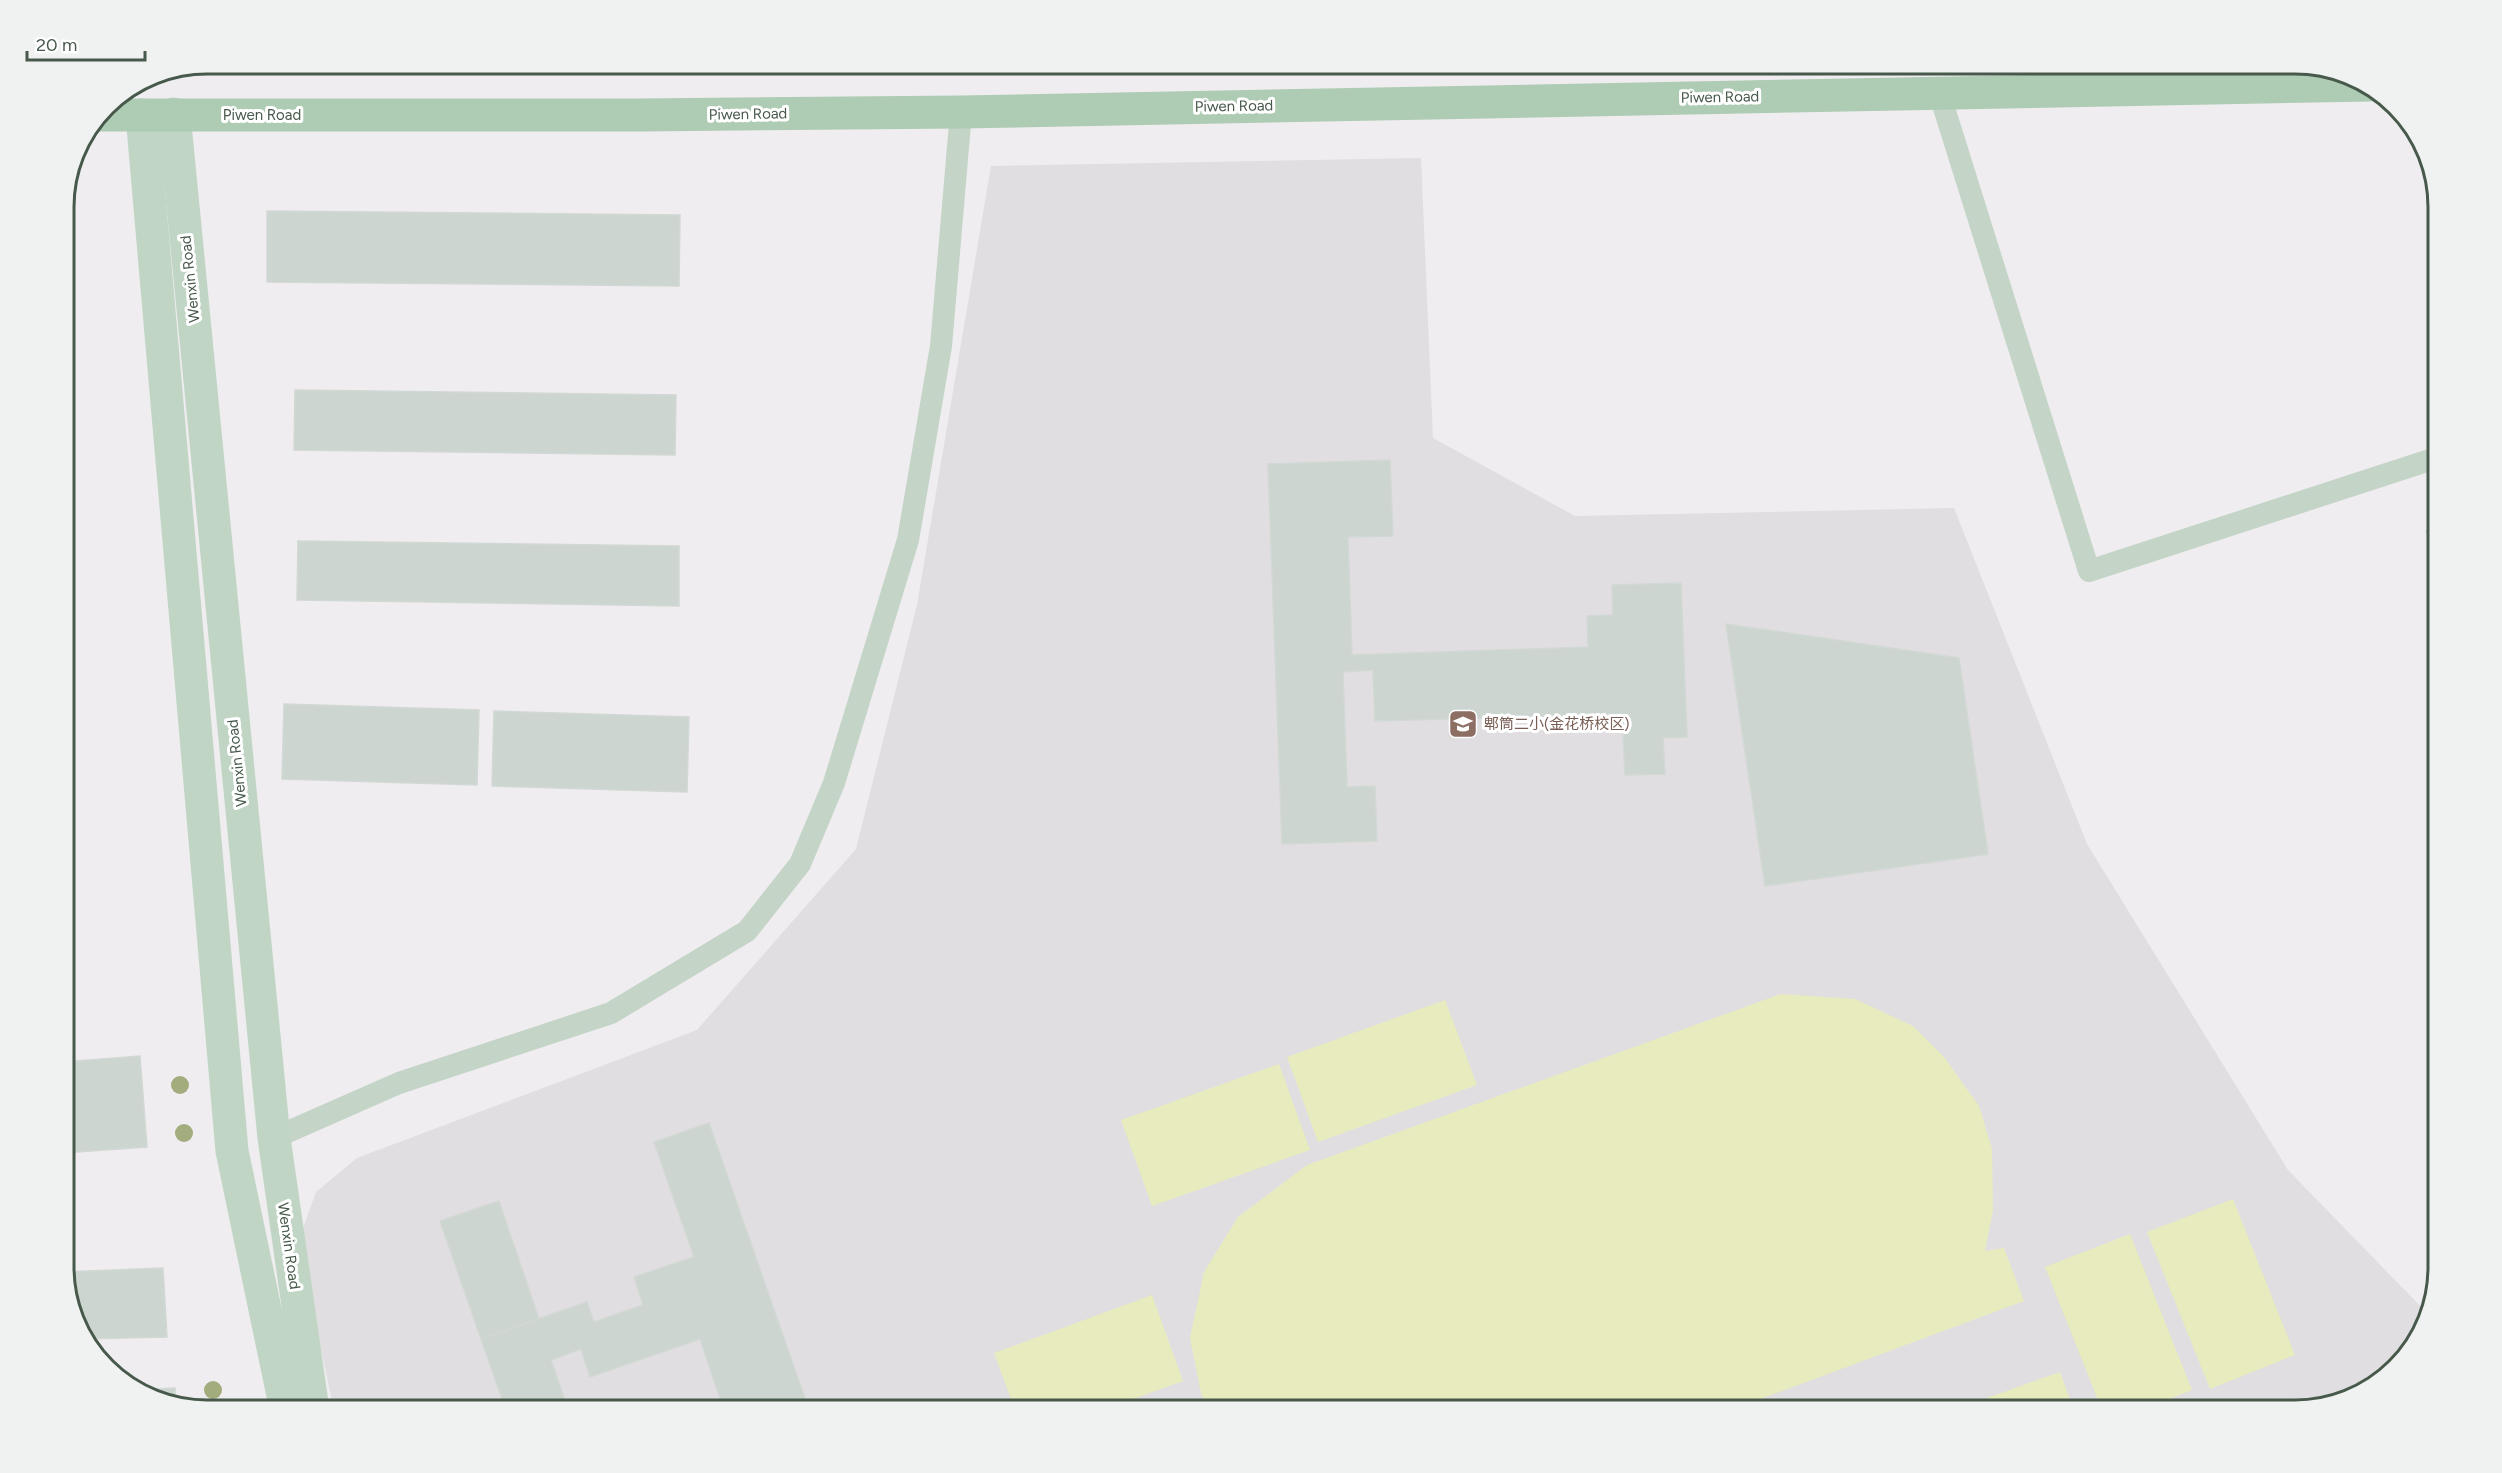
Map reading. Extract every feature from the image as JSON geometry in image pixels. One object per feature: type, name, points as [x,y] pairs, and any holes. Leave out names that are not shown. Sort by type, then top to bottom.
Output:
[{"type":"main road","name":"Piwen Road","points":[[109,115],[652,115],[961,112],[2350,85]]},
{"type":"main road","name":"Wenxin Road","points":[[174,114],[274,1138],[312,1400]]},
{"type":"main road","points":[[142,115],[232,1151],[284,1400]]},
{"type":"lane","points":[[1938,92],[2089,571],[2428,461]]},
{"type":"lane","points":[[274,1138],[399,1083],[611,1013],[747,931],[800,864],[834,783],[908,540],[940,346],[961,112]]},
{"type":"shaded area","name":"郫筒二小(金花桥校区)","points":[[1421,158],[1433,438],[1575,516],[1954,508],[2087,844],[2288,1170],[2422,1308],[2411,1333],[2390,1361],[2362,1382],[2347,1389],[2330,1395],[2296,1400],[332,1400],[298,1242],[316,1192],[357,1158],[697,1030],[856,849],[917,605],[991,166]]},
{"type":"green space","points":[[1781,994],[1855,999],[1913,1026],[1944,1057],[1979,1106],[1992,1149],[1993,1210],[1985,1251],[2004,1248],[2024,1301],[1758,1400],[1204,1400],[1190,1338],[1204,1272],[1238,1217],[1307,1165]]},
{"type":"green space","points":[[1445,1000],[1477,1085],[1318,1142],[1287,1057]]},
{"type":"green space","points":[[1279,1064],[1310,1150],[1152,1206],[1121,1120]]},
{"type":"green space","points":[[2233,1199],[2295,1355],[2210,1389],[2147,1232]]},
{"type":"green space","points":[[2130,1234],[2192,1390],[2167,1400],[2098,1400],[2045,1267]]},
{"type":"green space","points":[[1152,1295],[1183,1381],[1131,1400],[1011,1400],[994,1353]]},
{"type":"green space","points":[[2060,1372],[2070,1400],[1981,1400]]},
{"type":"building","points":[[267,211],[680,215],[679,286],[267,282]]},
{"type":"building","points":[[295,390],[676,395],[675,455],[294,450]]},
{"type":"building","points":[[1390,460],[1393,536],[1348,537],[1352,655],[1588,647],[1587,616],[1613,615],[1612,585],[1681,583],[1687,737],[1663,738],[1665,774],[1625,775],[1622,714],[1375,721],[1373,670],[1343,672],[1347,787],[1375,786],[1377,841],[1282,844],[1268,464]]},
{"type":"building","points":[[298,541],[679,546],[679,606],[297,600]]},
{"type":"building","points":[[1726,624],[1959,658],[1988,854],[1765,886]]},
{"type":"building","points":[[284,704],[479,710],[477,785],[282,779]]},
{"type":"building","points":[[494,711],[689,717],[687,792],[492,786]]},
{"type":"building","points":[[140,1056],[147,1147],[74,1152],[74,1061]]},
{"type":"building","points":[[709,1123],[806,1400],[721,1400],[700,1339],[590,1377],[581,1349],[551,1360],[565,1400],[502,1400],[481,1339],[587,1302],[594,1322],[643,1305],[634,1277],[694,1257],[654,1142]]},
{"type":"building","points":[[499,1201],[539,1319],[481,1339],[440,1221]]},
{"type":"building","points":[[163,1268],[167,1337],[95,1339],[78,1301],[74,1272]]},
{"type":"building","points":[[175,1388],[175,1396],[172,1395],[155,1389]]},
{"type":"place","name":"郫筒二小(金花桥校区)","points":[[1463,724]]}]
